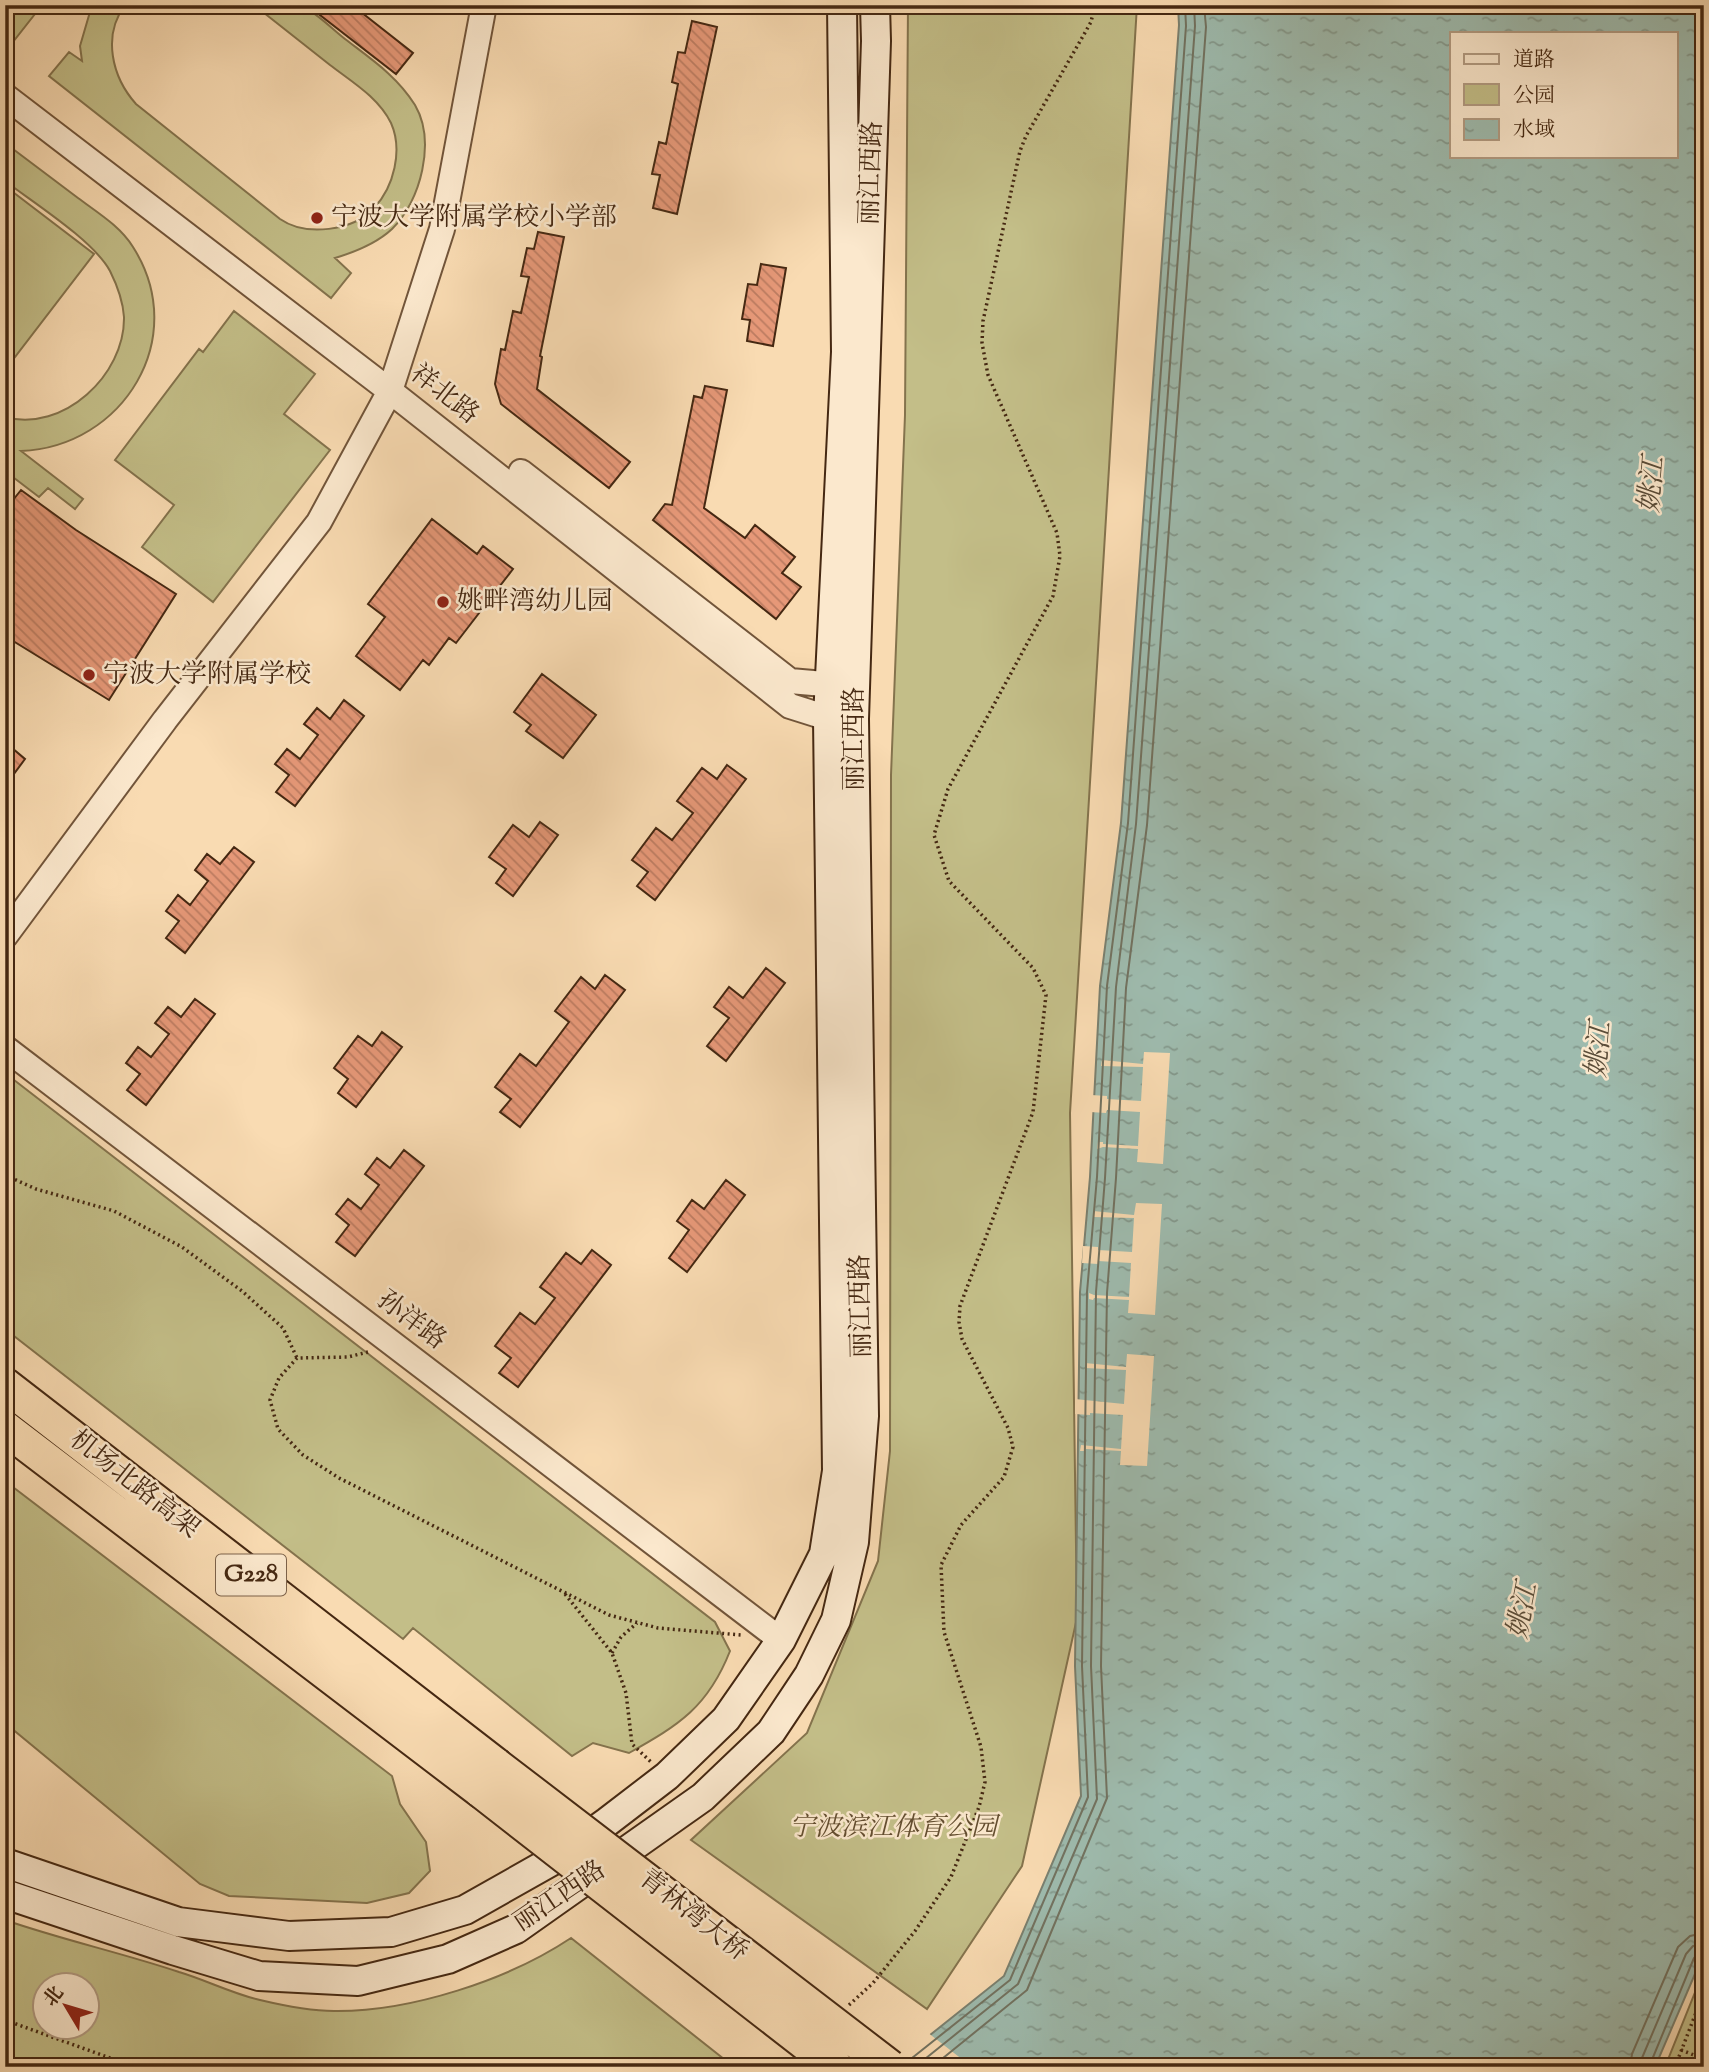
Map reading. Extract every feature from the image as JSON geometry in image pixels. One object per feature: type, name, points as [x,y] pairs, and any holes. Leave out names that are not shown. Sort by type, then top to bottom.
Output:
[{"type":"highway","name":"机场北路高架","points":[[5,1385],[489,1778]]},
{"type":"highway","name":"机场北路高架","points":[[5,1428],[489,1778]]},
{"type":"highway","name":"青林湾大桥","points":[[489,1778],[836,2067]]},
{"type":"highway","name":"青林湾大桥","points":[[489,1778],[890,2067]]},
{"type":"main road","name":"丽江西路","points":[[5,1863],[178,1922],[289,1936],[391,1932],[465,1910],[557,1858],[667,1776],[726,1719],[781,1640],[824,1554],[837,1471],[846,352],[842,5]]},
{"type":"main road","name":"丽江西路","points":[[842,686],[876,41],[875,5]]},
{"type":"main road","name":"丽江西路","points":[[5,1894],[259,1976],[358,1981],[448,1959],[516,1929],[703,1797],[771,1732],[809,1675],[836,1620],[854,1542],[864,1416],[841,719]]},
{"type":"street","points":[[5,936],[166,720],[319,522],[393,383],[442,229],[484,5]]},
{"type":"street","name":"祥北路","points":[[5,80],[393,383],[790,706],[841,719]]},
{"type":"street","name":"祥北路","points":[[5,96],[790,681],[842,686]]},
{"type":"street","name":"孙洋路","points":[[5,1048],[781,1640]]},
{"type":"path","points":[[842,2011],[873,1983],[915,1930],[951,1877],[979,1807],[985,1782],[981,1747],[944,1632],[941,1564],[961,1525],[1004,1477],[1013,1447],[1008,1428],[962,1339],[960,1306],[1033,1112],[1046,995],[1033,968],[949,881],[934,835],[948,789],[1053,596],[1060,556],[1057,533],[988,375],[982,343],[984,321],[1020,151],[1031,122],[1091,22],[1095,5]]},
{"type":"path","points":[[5,1175],[36,1189],[114,1211],[182,1247],[242,1291],[283,1328],[297,1358]]},
{"type":"path","points":[[389,1341],[374,1350],[348,1357],[297,1358],[279,1378],[270,1400],[278,1429],[303,1455],[339,1478],[609,1615],[658,1628],[781,1640]]},
{"type":"path","points":[[564,1592],[612,1653],[626,1693],[632,1744],[667,1776]]},
{"type":"path","points":[[612,1653],[621,1637],[638,1623]]},
{"type":"path","points":[[1675,2067],[1704,1992]]},
{"type":"path","points":[[5,2020],[135,2067]]},
{"type":"path","points":[[1681,2050],[1704,2059]]},
{"type":"path","points":[[779,2067],[790,2057]]},
{"type":"green space","points":[[292,4],[308,9],[400,85],[415,105],[424,136],[425,153],[418,187],[411,203],[392,229],[365,247],[335,258],[351,273],[331,298],[49,76],[69,52],[82,61],[80,46],[92,5],[125,5],[114,30],[113,56],[121,82],[136,104],[291,225],[329,229],[365,216],[387,190],[396,156],[395,134],[386,114],[372,98],[254,5]]},
{"type":"green space","points":[[5,5],[42,5],[9,47],[5,43]]},
{"type":"green space","name":"宁波滨江体育公园","points":[[908,5],[1137,5],[1070,1113],[1077,1618],[1022,1866],[927,2009],[691,1840],[807,1733],[878,1561],[890,1451],[891,775],[905,415]]},
{"type":"green space","points":[[5,143],[115,226],[133,247],[149,282],[154,317],[150,350],[137,382],[117,409],[90,430],[57,445],[21,451],[83,499],[75,509],[48,488],[39,497],[5,471],[5,417],[27,420],[48,416],[68,408],[87,395],[114,359],[122,339],[122,305],[110,271],[91,247],[5,181]]},
{"type":"green space","points":[[5,186],[94,254],[5,370]]},
{"type":"green space","points":[[234,311],[315,374],[284,414],[330,450],[213,602],[142,547],[174,505],[115,460],[199,349],[203,352]]},
{"type":"green space","points":[[5,1073],[715,1622],[730,1651],[712,1687],[702,1700],[677,1723],[629,1753],[593,1743],[572,1756],[413,1628],[403,1639],[5,1329]]},
{"type":"green space","points":[[5,1481],[392,1776],[400,1804],[426,1842],[430,1871],[409,1893],[367,1903],[229,1896],[200,1884],[5,1723]]},
{"type":"green space","points":[[5,1920],[158,1965],[268,2002],[334,2011],[394,2006],[457,1991],[518,1967],[571,1938],[734,2067],[5,2067]]},
{"type":"green space","points":[[1704,1970],[1704,2067],[1665,2067]]},
{"type":"water","name":"姚江","points":[[1178,5],[1704,5],[1704,1953],[1655,2067],[890,2067],[1004,1976],[1081,1796],[1075,1666],[1080,1292],[1090,1177],[1100,986],[1121,823],[1179,25]]},
{"type":"pier","points":[[1144,1052],[1170,1053],[1163,1164],[1137,1162],[1138,1149],[1097,1149],[1098,1142],[1138,1146],[1140,1112],[1090,1112],[1091,1095],[1141,1101],[1143,1067],[1101,1066],[1102,1060],[1143,1064]]},
{"type":"pier","points":[[1136,1203],[1162,1204],[1155,1315],[1128,1313],[1129,1300],[1089,1299],[1089,1293],[1129,1297],[1131,1263],[1082,1263],[1083,1246],[1098,1247],[1098,1250],[1132,1252],[1134,1218],[1093,1217],[1093,1211],[1134,1215]]},
{"type":"pier","points":[[1127,1354],[1154,1356],[1147,1466],[1120,1465],[1121,1451],[1080,1451],[1081,1445],[1121,1449],[1123,1415],[1075,1414],[1075,1399],[1124,1404],[1126,1370],[1085,1368],[1085,1363],[1126,1367]]},
{"type":"pier","points":[[927,2032],[972,2067],[886,2067]]},
{"type":"building","points":[[307,5],[352,5],[413,53],[396,74]]},
{"type":"building","points":[[692,21],[717,27],[677,214],[653,208],[660,175],[652,174],[659,142],[666,144],[678,84],[672,82],[678,52],[685,53]]},
{"type":"building","points":[[538,232],[564,237],[540,356],[537,389],[630,462],[609,488],[501,404],[495,384],[501,349],[505,350],[513,311],[521,313],[529,277],[521,276],[527,248],[534,249]]},
{"type":"building","points":[[761,264],[786,268],[773,346],[747,341],[750,320],[742,319],[748,284],[757,285]]},
{"type":"building","points":[[705,386],[727,390],[704,508],[745,538],[755,525],[795,557],[782,573],[801,587],[776,619],[653,520],[665,504],[672,505],[694,396],[702,398]]},
{"type":"building","points":[[21,490],[76,530],[176,594],[109,700],[5,636],[5,510]]},
{"type":"building","points":[[432,519],[477,554],[483,546],[513,569],[456,643],[449,638],[429,665],[423,660],[400,690],[356,656],[385,617],[368,604]]},
{"type":"building","points":[[542,674],[596,715],[563,758],[526,731],[531,725],[514,712]]},
{"type":"building","points":[[344,700],[364,716],[295,806],[276,792],[289,775],[275,764],[287,749],[300,759],[318,735],[304,724],[317,708],[330,719]]},
{"type":"building","points":[[5,742],[25,759],[5,786]]},
{"type":"building","points":[[727,765],[746,779],[655,900],[637,886],[648,872],[632,860],[656,828],[672,840],[693,813],[677,801],[702,768],[717,779]]},
{"type":"building","points":[[540,822],[558,835],[513,896],[496,883],[506,869],[489,857],[513,825],[529,837]]},
{"type":"building","points":[[234,847],[254,862],[185,953],[166,938],[179,921],[166,911],[178,895],[190,905],[208,881],[195,870],[207,854],[220,864]]},
{"type":"building","points":[[766,968],[785,983],[726,1061],[707,1046],[729,1018],[714,1007],[729,987],[743,998]]},
{"type":"building","points":[[605,975],[625,990],[520,1127],[500,1112],[511,1099],[495,1087],[520,1054],[536,1066],[569,1022],[555,1011],[581,977],[595,989]]},
{"type":"building","points":[[195,999],[215,1014],[146,1105],[127,1090],[140,1074],[126,1063],[138,1047],[151,1057],[169,1034],[155,1023],[168,1007],[181,1017]]},
{"type":"building","points":[[382,1032],[402,1047],[356,1107],[338,1093],[348,1079],[334,1068],[358,1036],[372,1046]]},
{"type":"building","points":[[404,1150],[424,1166],[355,1256],[336,1242],[349,1225],[336,1214],[348,1199],[361,1209],[379,1185],[365,1174],[377,1158],[390,1168]]},
{"type":"building","points":[[726,1180],[745,1195],[687,1272],[669,1258],[689,1230],[677,1221],[692,1200],[704,1209]]},
{"type":"building","points":[[592,1250],[611,1265],[518,1387],[499,1373],[511,1358],[495,1346],[520,1313],[535,1324],[555,1298],[540,1287],[566,1253],[581,1264]]},
{"type":"place","name":"宁波大学附属学校小学部","points":[[317,218]]},
{"type":"place","name":"姚畔湾幼儿园","points":[[443,602]]},
{"type":"place","name":"宁波大学附属学校","points":[[89,675]]}]
